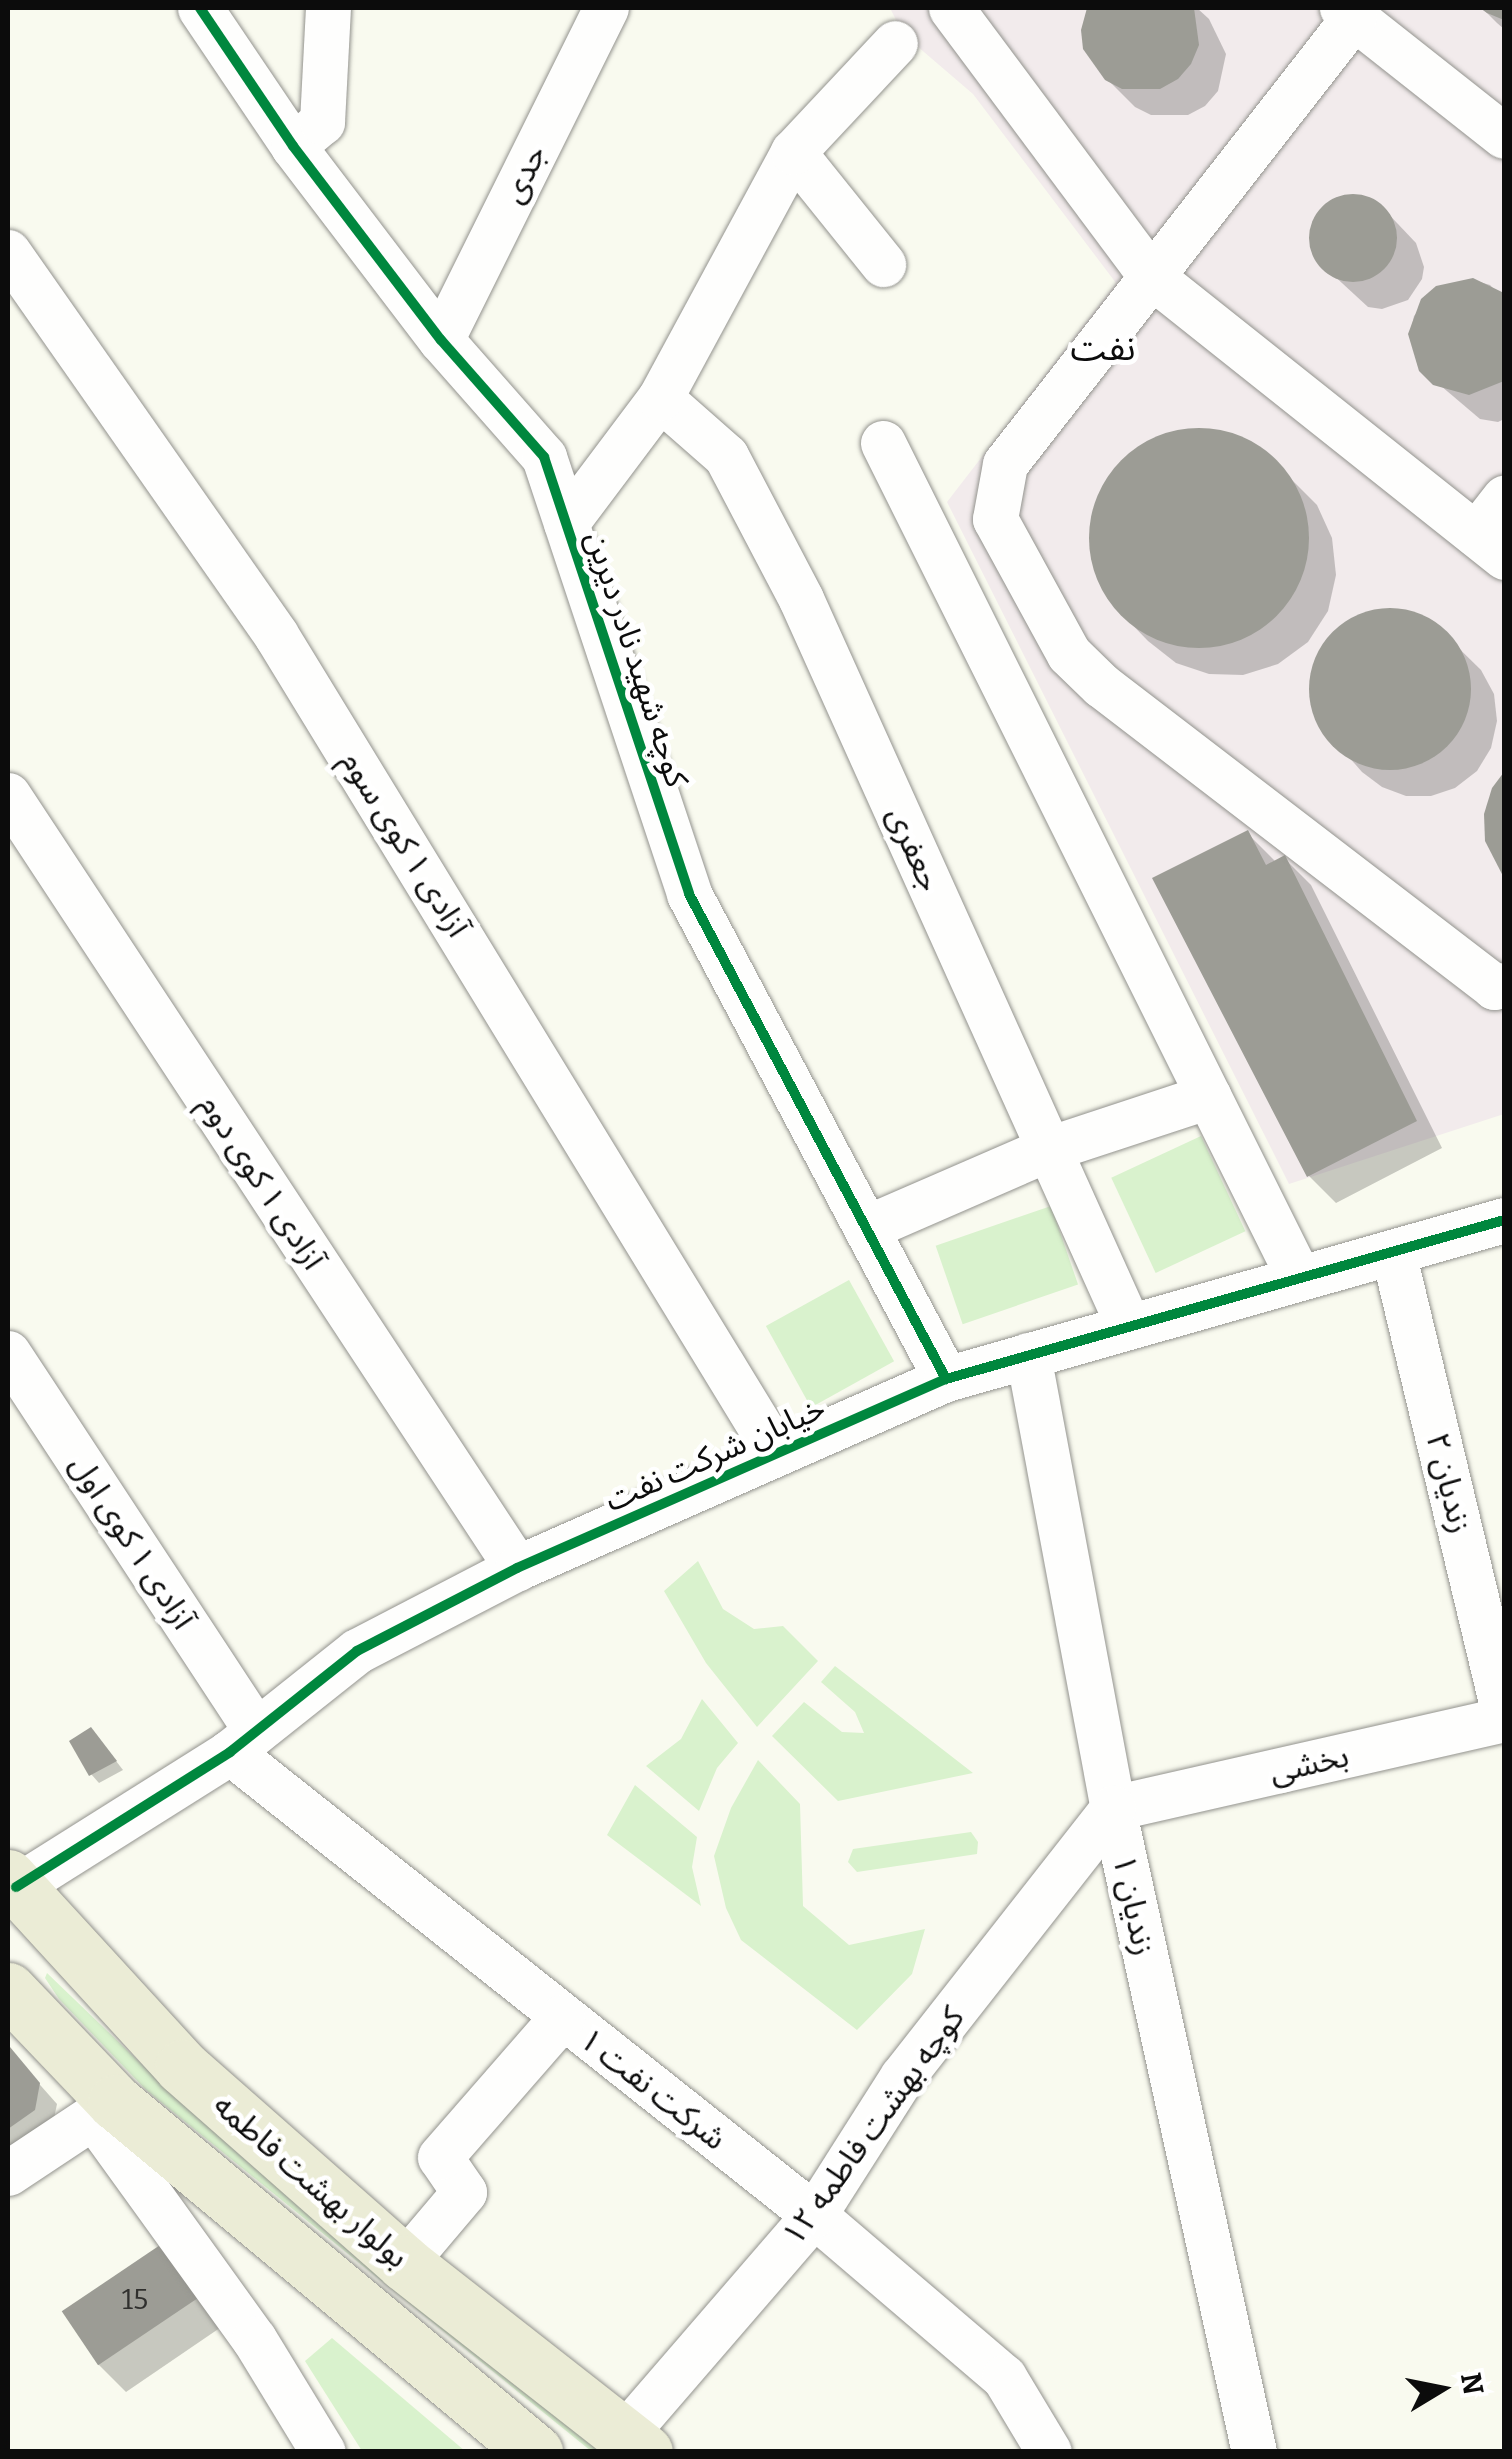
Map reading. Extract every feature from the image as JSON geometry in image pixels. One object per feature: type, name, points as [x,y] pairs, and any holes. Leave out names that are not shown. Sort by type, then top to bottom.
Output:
[{"type":"main road","name":"بولوار بهشت فاطمه","points":[[10,1886],[182,2067],[404,2263],[634,2444]]},
{"type":"main road","name":"بولوار بهشت فاطمه","points":[[8,1990],[104,2109],[535,2452]]},
{"type":"street","name":"کوچه شهید نادر دیرین","points":[[200,8],[294,146],[441,340],[544,457],[688,894],[946,1379]]},
{"type":"street","points":[[294,146],[322,122],[328,8]]},
{"type":"street","name":"جدی","points":[[441,340],[606,8]]},
{"type":"street","points":[[951,8],[1152,276],[1490,546],[1504,498]]},
{"type":"street","points":[[1504,136],[1348,12],[1152,276],[1005,464],[994,519],[1069,654],[1101,684],[1494,987],[1504,985]]},
{"type":"street","points":[[566,523],[660,398],[793,152],[896,43]]},
{"type":"street","points":[[793,152],[883,264]]},
{"type":"street","name":"آزادی ۱ کوی سوم","points":[[8,252],[276,636],[776,1454]]},
{"type":"street","name":"جعفری","points":[[660,398],[726,456],[801,599],[1129,1327]]},
{"type":"street","points":[[884,443],[1299,1278]]},
{"type":"street","name":"آزادی ۱ کوی دوم","points":[[8,795],[517,1568]]},
{"type":"street","points":[[866,1228],[1048,1149],[1208,1096]]},
{"type":"street","name":"خیابان شرکت نفت","points":[[10,1886],[243,1741],[358,1650],[517,1568],[946,1379],[1504,1220]]},
{"type":"street","name":"زندیان ۲","points":[[1393,1252],[1504,1716]]},
{"type":"street","name":"آزادی ۱ کوی اول","points":[[8,1353],[243,1741]]},
{"type":"street","name":"زندیان ۱","points":[[1028,1356],[1113,1808],[1254,2452]]},
{"type":"street","name":"بخشی","points":[[1113,1808],[1504,1716]]},
{"type":"street","name":"شرکت نفت ۱","points":[[243,1741],[562,2017],[814,2215],[1004,2377],[1049,2452]]},
{"type":"street","name":"کوچه بهشت فاطمه ۱۲","points":[[634,2444],[814,2215],[902,2077],[1113,1808]]},
{"type":"street","points":[[404,2263],[464,2192],[440,2157],[562,2017]]},
{"type":"street","points":[[8,2173],[104,2109],[323,2452]]},
{"type":"shaded area","points":[[890,8],[1504,8],[1504,1114],[1289,1184],[947,502],[1116,283],[973,94],[903,34]]},
{"type":"green space","points":[[1201,1136],[1245,1231],[1156,1273],[1111,1178]]},
{"type":"green space","points":[[1051,1206],[1078,1284],[963,1324],[936,1246]]},
{"type":"green space","points":[[849,1280],[894,1361],[811,1407],[766,1326]]},
{"type":"green space","points":[[698,1561],[723,1609],[754,1629],[783,1626],[818,1661],[757,1727],[706,1663],[664,1591]]},
{"type":"green space","points":[[835,1666],[973,1773],[838,1801],[772,1736],[804,1702],[842,1732],[864,1733],[855,1712],[821,1682]]},
{"type":"green space","points":[[702,1699],[738,1743],[717,1768],[699,1811],[646,1766],[681,1739]]},
{"type":"green space","points":[[758,1760],[800,1804],[803,1906],[849,1945],[925,1929],[912,1974],[857,2030],[741,1940],[726,1908],[714,1856],[731,1808]]},
{"type":"green space","points":[[635,1785],[697,1837],[692,1867],[701,1906],[607,1835]]},
{"type":"green space","points":[[971,1832],[978,1842],[977,1854],[857,1872],[848,1862],[853,1849]]},
{"type":"green space","points":[[47,1973],[154,2076],[624,2451],[591,2451],[146,2090],[59,1999],[45,1978]]},
{"type":"green space","points":[[332,2338],[465,2451],[362,2451],[305,2361]]},
{"type":"building","points":[[1087,8],[1194,8],[1199,45],[1191,64],[1178,79],[1160,89],[1122,89],[1105,80],[1083,49],[1081,30]]},
{"type":"building","points":[[1480,8],[1504,8],[1504,20],[1487,13]]},
{"type":"building","points":[[1344,194],[1362,194],[1378,201],[1390,213],[1397,238],[1390,263],[1378,275],[1362,282],[1344,282],[1328,275],[1316,263],[1309,247],[1309,229],[1316,213],[1328,201]]},
{"type":"building","points":[[1473,278],[1504,293],[1504,381],[1469,395],[1433,385],[1419,371],[1408,334],[1421,299],[1436,286]]},
{"type":"building","points":[[1199,428],[1241,436],[1277,460],[1301,496],[1309,538],[1301,580],[1277,616],[1241,640],[1199,648],[1157,640],[1121,616],[1097,580],[1089,538],[1097,496],[1121,460],[1157,436]]},
{"type":"building","points":[[1390,608],[1421,614],[1447,632],[1465,658],[1471,689],[1465,720],[1447,746],[1421,764],[1390,770],[1359,764],[1333,746],[1315,720],[1309,689],[1315,658],[1333,632],[1359,614]]},
{"type":"building","points":[[1504,772],[1504,878],[1485,841],[1484,814],[1492,788]]},
{"type":"building","points":[[1248,830],[1266,865],[1285,855],[1417,1121],[1307,1177],[1152,878]]},
{"type":"building","points":[[91,1727],[117,1761],[89,1776],[69,1741]]},
{"type":"building","points":[[10,2047],[40,2083],[35,2110],[8,2129]]},
{"type":"building","points":[[172,2237],[208,2291],[98,2365],[62,2311]]},
{"type":"cycle path","points":[[200,8],[293,146],[441,340],[544,457],[689,894],[946,1379]]},
{"type":"cycle path","points":[[16,1887],[230,1752],[357,1651],[517,1568],[946,1379],[1504,1220]]},
{"type":"district","name":"نفت","points":[[1103,348]]}]
